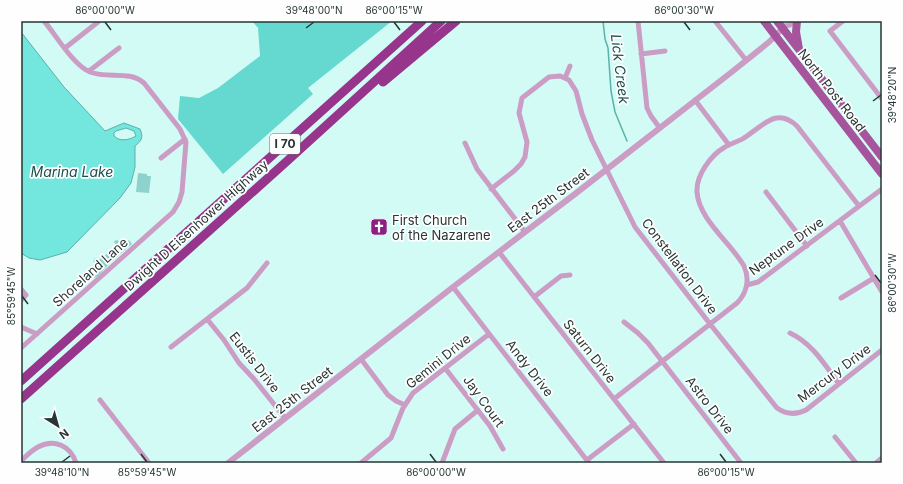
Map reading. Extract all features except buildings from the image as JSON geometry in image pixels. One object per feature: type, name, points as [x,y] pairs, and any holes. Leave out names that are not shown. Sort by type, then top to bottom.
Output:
[{"type":"highway","points":[[308,123],[415,21]]},
{"type":"highway","name":"Dwight D Eisenhower Highway","points":[[21,381],[422,21]]},
{"type":"highway","name":"Dwight D Eisenhower Highway","points":[[21,398],[286,162],[441,21]]},
{"type":"highway","points":[[286,162],[456,21]]},
{"type":"main road","name":"North Post Road","points":[[764,21],[882,174]]},
{"type":"main road","name":"North Post Road","points":[[777,21],[784,25],[799,50],[882,157]]},
{"type":"main road","points":[[797,21],[796,32],[799,50]]},
{"type":"street","points":[[45,21],[78,63],[89,71],[105,75],[129,75],[144,83],[186,139],[161,158]]},
{"type":"street","points":[[638,21],[647,108],[659,128]]},
{"type":"street","points":[[715,21],[746,60]]},
{"type":"street","name":"East 25th Street","points":[[228,463],[746,60],[775,36],[784,25],[790,25],[794,21]]},
{"type":"street","points":[[843,21],[830,31],[882,99]]},
{"type":"street","points":[[65,48],[98,22]]},
{"type":"street","points":[[89,71],[119,48]]},
{"type":"street","points":[[642,54],[665,51]]},
{"type":"street","points":[[491,189],[516,169],[524,157],[527,142],[519,113],[522,98],[548,78],[556,75],[565,78],[570,66]]},
{"type":"street","name":"Constellation Drive","points":[[565,78],[570,81],[576,91],[589,134],[638,232],[776,407],[786,413],[799,413]]},
{"type":"street","points":[[695,100],[729,145]]},
{"type":"street","points":[[747,285],[747,276],[744,266],[705,215],[699,203],[697,188],[702,173],[718,152],[729,145],[746,138],[771,119],[783,118],[791,121],[797,126],[859,206]]},
{"type":"street","name":"Shoreland Lane","points":[[21,348],[173,212],[180,202],[182,192],[187,147],[186,139]]},
{"type":"street","points":[[465,143],[475,166],[525,232]]},
{"type":"street","name":"Neptune Drive","points":[[614,399],[740,300],[747,285],[758,282],[882,189]]},
{"type":"street","points":[[766,192],[806,246]]},
{"type":"street","points":[[840,221],[882,292]]},
{"type":"street","name":"Saturn Drive","points":[[499,252],[664,463]]},
{"type":"street","points":[[171,347],[247,288],[267,263]]},
{"type":"street","points":[[534,297],[561,276],[570,275]]},
{"type":"street","points":[[841,298],[874,278]]},
{"type":"street","name":"Andy Drive","points":[[453,287],[588,461]]},
{"type":"street","points":[[21,289],[26,296],[21,300]]},
{"type":"street","name":"Eustis Drive","points":[[207,319],[225,341],[239,363],[254,379],[285,418]]},
{"type":"street","name":"Astro Drive","points":[[624,322],[642,337],[662,361],[741,463]]},
{"type":"street","points":[[21,327],[37,334]]},
{"type":"street","points":[[790,333],[810,346],[839,384]]},
{"type":"street","name":"Gemini Drive","points":[[361,463],[391,438],[405,405],[413,393],[489,334]]},
{"type":"street","name":"Mercury Drive","points":[[799,413],[806,410],[882,350]]},
{"type":"street","points":[[361,359],[388,395],[405,405]]},
{"type":"street","name":"Jay Court","points":[[445,368],[492,429],[503,449]]},
{"type":"street","points":[[100,400],[149,463]]},
{"type":"street","points":[[442,463],[455,429],[478,410]]},
{"type":"street","points":[[588,461],[634,424]]},
{"type":"street","points":[[835,437],[856,463]]},
{"type":"street","points":[[21,461],[42,445],[56,443],[64,446],[72,453],[76,463]]},
{"type":"street","points":[[876,463],[882,458]]},
{"type":"shaded area","points":[[252,21],[392,21],[308,88],[313,94],[223,174],[178,119],[180,96],[199,98],[218,88],[260,56],[258,28]]},
{"type":"shaded area","points":[[138,173],[151,176],[149,193],[136,192]]},
{"type":"shaded area","points":[[118,240],[119,244],[126,244],[129,240],[132,244],[110,263],[98,276],[94,278],[91,276],[95,274],[97,264],[93,261],[95,258],[99,260],[110,252],[116,246],[114,241]]},
{"type":"water","name":"Marina Lake","points":[[21,32],[64,87],[105,131],[124,123],[140,129],[142,137],[135,146],[135,167],[131,183],[120,198],[67,252],[40,260],[29,258],[21,253]],"holes":[[[126,128],[134,131],[136,136],[130,139],[122,140],[114,136],[116,131]]]},
{"type":"waterway","name":"Lick Creek","points":[[603,21],[605,39],[608,48],[611,91],[615,112],[627,141]]},
{"type":"place","name":"First Church of the Nazarene","points":[[379,227]]}]
